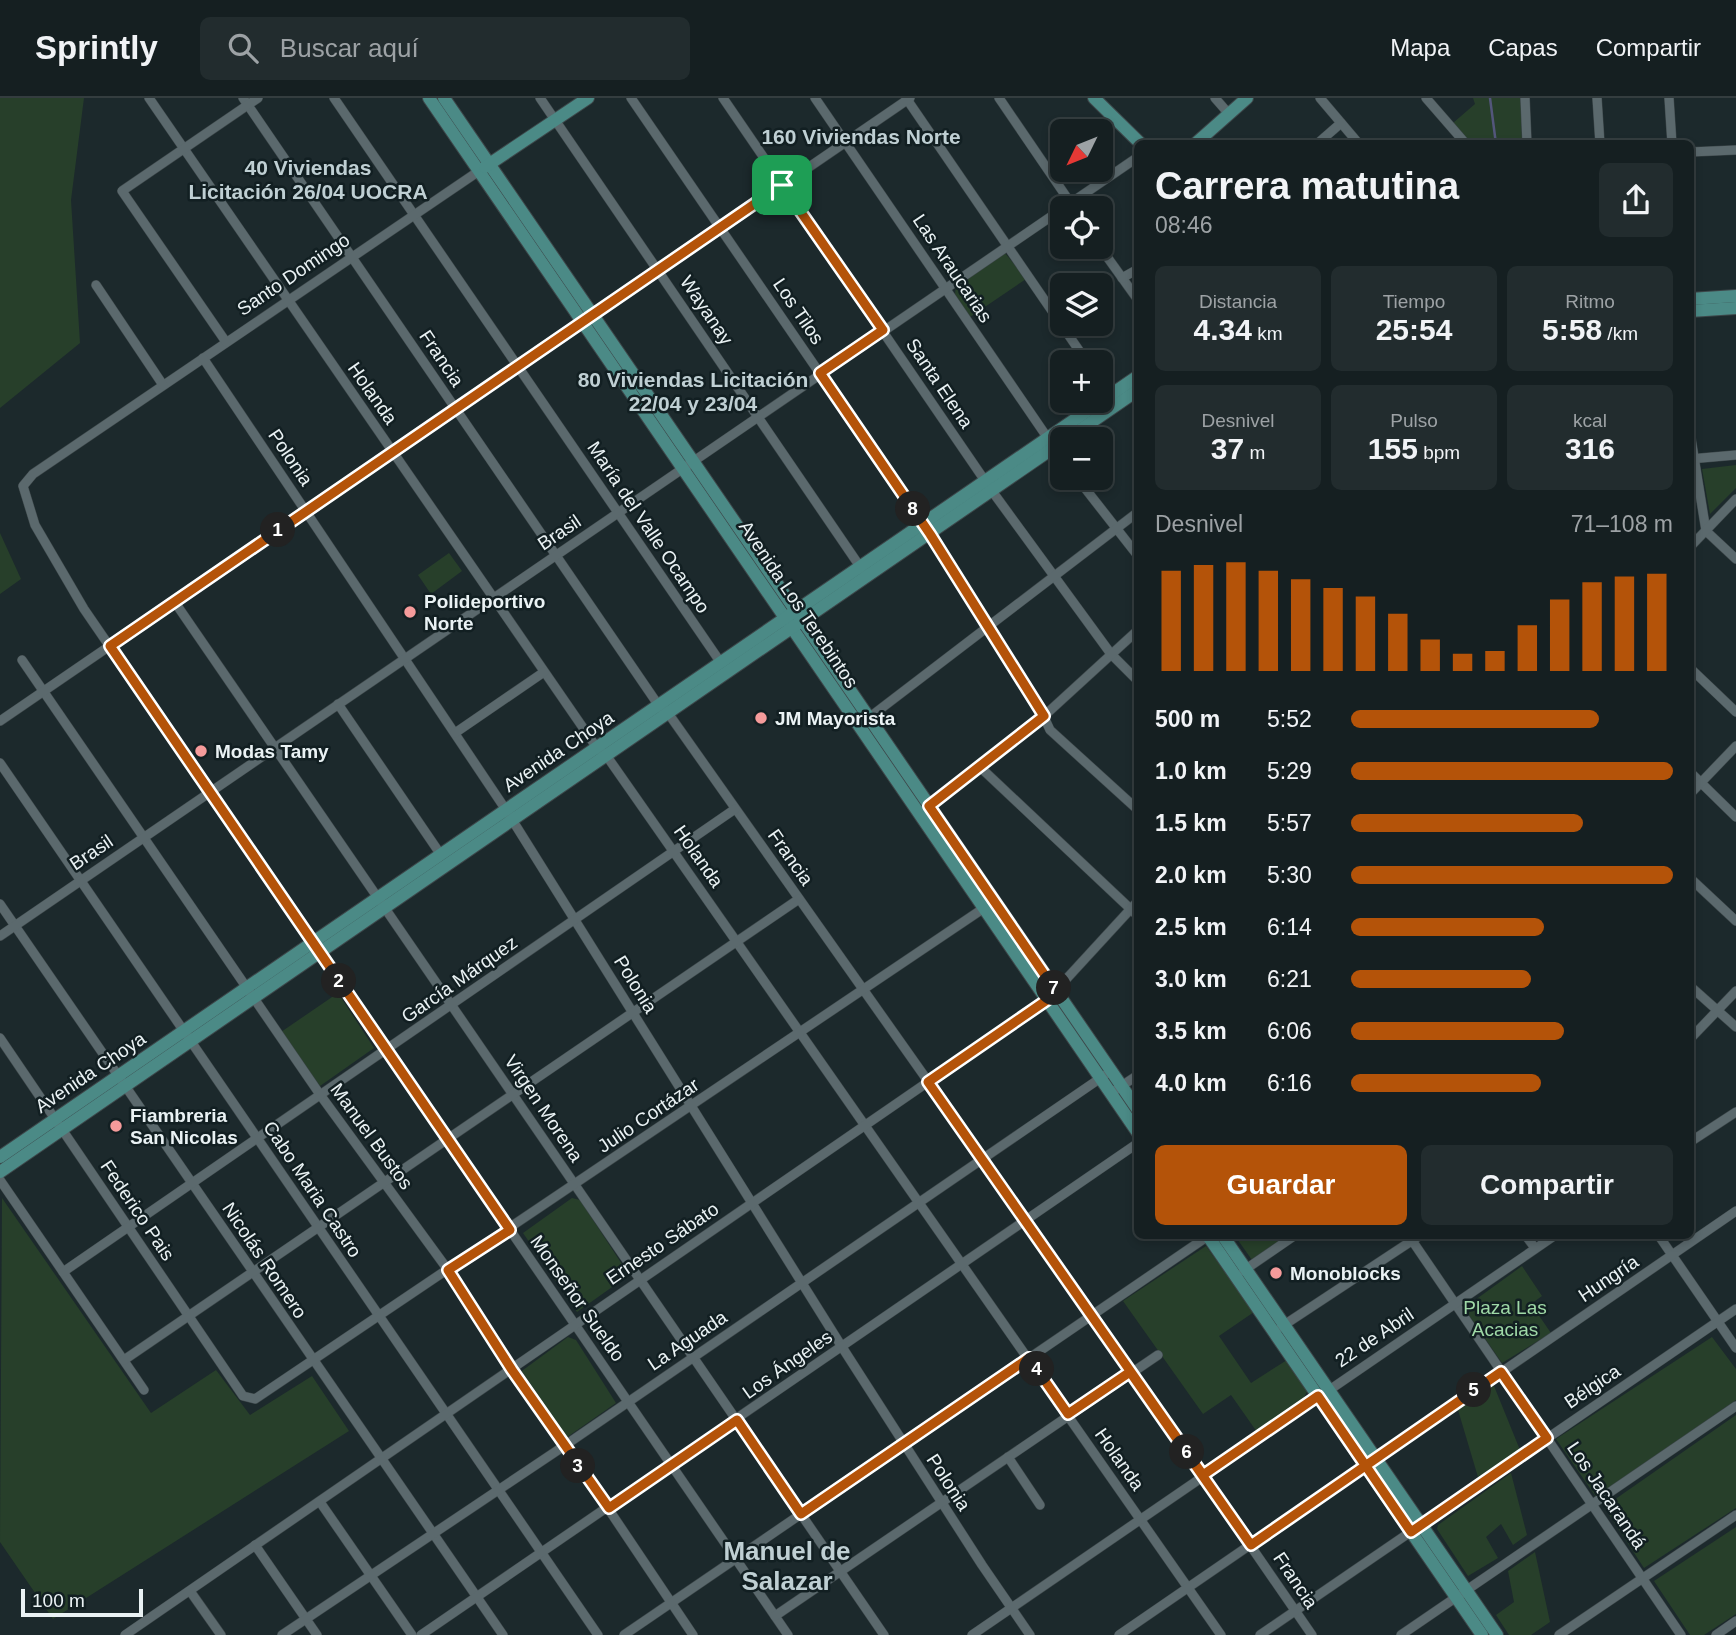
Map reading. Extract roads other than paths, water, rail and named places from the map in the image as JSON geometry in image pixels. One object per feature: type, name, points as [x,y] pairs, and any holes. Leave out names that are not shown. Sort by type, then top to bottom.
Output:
[{"type":"main road","name":"Avenida Los Terebintos","points":[[429,98],[484,168],[588,319],[1106,1075],[1134,1125]]},
{"type":"main road","name":"Avenida Los Terebintos","points":[[444,98],[484,168]]},
{"type":"main road","name":"Santo Domingo","points":[[484,168],[588,98]]},
{"type":"main road","points":[[1094,98],[1137,140]]},
{"type":"main road","points":[[1200,140],[1247,98]]},
{"type":"main road","points":[[1694,299],[1736,296]]},
{"type":"main road","points":[[1694,311],[1736,308]]},
{"type":"main road","name":"Avenida Choya","points":[[1113,400],[1134,380]]},
{"type":"main road","name":"Avenida Choya","points":[[1113,400],[1134,392]]},
{"type":"main road","name":"Avenida Choya","points":[[1081,427],[1098,413]]},
{"type":"main road","name":"Avenida Choya","points":[[1081,427],[1098,413]]},
{"type":"main road","name":"Avenida Choya","points":[[0,1172],[59,1124],[250,992],[989,486],[1050,451]]},
{"type":"main road","name":"Avenida Choya","points":[[663,709],[721,663],[794,620]]},
{"type":"main road","name":"Avenida Choya","points":[[382,902],[441,855],[509,815]]},
{"type":"main road","name":"Avenida Los Terebintos","points":[[1116,1090],[1134,1106]]},
{"type":"main road","name":"Avenida Choya","points":[[0,1157],[59,1124]]},
{"type":"main road","points":[[1211,1239],[1241,1272]]},
{"type":"main road","points":[[1224,1239],[1241,1272],[1416,1528],[1461,1593],[1497,1635]]},
{"type":"main road","points":[[1461,1593],[1482,1635]]},
{"type":"street","name":"Holanda","points":[[149,98],[544,672],[867,1124],[1221,1635]]},
{"type":"street","points":[[226,342],[122,191],[184,149],[245,102],[258,98]]},
{"type":"street","name":"María del Valle Ocampo","points":[[334,98],[721,663]]},
{"type":"street","name":"Wayanay","points":[[540,98],[863,572]]},
{"type":"street","name":"Los Tilos","points":[[631,98],[927,529],[989,626],[1050,730],[1134,806]]},
{"type":"street","name":"Santa Elena","points":[[723,98],[989,486],[1111,654],[1134,677]]},
{"type":"street","name":"Las Araucarias","points":[[815,98],[1050,437]]},
{"type":"street","points":[[999,98],[1066,196]]},
{"type":"street","points":[[1215,98],[1229,114]]},
{"type":"street","points":[[1320,98],[1356,140]]},
{"type":"street","points":[[1426,98],[1463,140]]},
{"type":"street","points":[[1525,98],[1527,140]]},
{"type":"street","points":[[1597,98],[1600,140]]},
{"type":"street","points":[[1669,98],[1672,140]]},
{"type":"street","points":[[0,721],[908,99],[1079,350]]},
{"type":"street","name":"Francia","points":[[245,102],[663,709],[1026,1220],[1312,1635]]},
{"type":"street","points":[[1321,140],[1341,122]]},
{"type":"street","points":[[1694,152],[1736,150]]},
{"type":"street","name":"Brasil","points":[[1084,196],[1134,160]]},
{"type":"street","name":"Santo Domingo","points":[[23,486],[33,474],[484,168]]},
{"type":"street","name":"Brasil","points":[[0,936],[1007,245],[1050,219]]},
{"type":"street","points":[[1109,259],[1134,294]]},
{"type":"street","points":[[1122,278],[1134,271]]},
{"type":"street","points":[[96,285],[163,385]]},
{"type":"street","name":"Polonia","points":[[203,358],[509,815],[842,1347],[1030,1635]]},
{"type":"street","points":[[1694,459],[1736,455]]},
{"type":"street","points":[[1694,473],[1706,531],[1736,559]]},
{"type":"street","name":"Monseñor Sueldo","points":[[23,486],[35,525],[110,646],[788,1635]]},
{"type":"street","points":[[1086,490],[1134,551]]},
{"type":"street","points":[[1694,543],[1736,499]]},
{"type":"street","points":[[864,722],[1134,515]]},
{"type":"street","name":"Virgen Morena","points":[[174,601],[884,1635]]},
{"type":"street","points":[[924,810],[1044,716],[1134,634]]},
{"type":"street","name":"Manuel Bustos","points":[[22,660],[321,1096],[448,1270],[512,1370],[609,1508],[693,1635]]},
{"type":"street","points":[[455,733],[544,672]]},
{"type":"street","points":[[1694,672],[1736,712]]},
{"type":"street","points":[[338,704],[441,855]]},
{"type":"street","points":[[1694,790],[1736,746]]},
{"type":"street","name":"Cabo Maria Castro","points":[[0,763],[598,1635]]},
{"type":"street","points":[[981,768],[1134,912]]},
{"type":"street","points":[[1694,776],[1736,817]]},
{"type":"street","name":"García Márquez","points":[[63,1272],[735,808]]},
{"type":"street","points":[[1694,882],[1736,921]]},
{"type":"street","points":[[124,1360],[799,899]]},
{"type":"street","name":"Nicolás Romero","points":[[0,904],[503,1635]]},
{"type":"street","name":"Julio Cortázar","points":[[249,1400],[255,1399],[510,1230],[989,905]]},
{"type":"street","name":"Ernesto Sábato","points":[[126,1635],[1051,995],[1134,912]]},
{"type":"street","points":[[1694,990],[1736,1027]]},
{"type":"street","points":[[1694,1035],[1736,991]]},
{"type":"street","name":"Federico Pais","points":[[0,1038],[188,1316],[249,1400]]},
{"type":"street","name":"La Aguada","points":[[282,1635],[564,1446],[1106,1075]]},
{"type":"street","points":[[1116,1090],[1134,1078]]},
{"type":"street","points":[[1694,1139],[1736,1112]]},
{"type":"street","name":"Los Ángeles","points":[[421,1635],[1134,1146]]},
{"type":"street","points":[[0,1180],[144,1390]]},
{"type":"street","name":"Hungría","points":[[1119,1635],[1736,1211]]},
{"type":"street","points":[[624,1635],[1204,1239]]},
{"type":"street","points":[[1241,1272],[1290,1239]]},
{"type":"street","points":[[1279,1328],[1410,1239]]},
{"type":"street","name":"Los Jacarandá","points":[[1414,1239],[1454,1303],[1681,1635]]},
{"type":"street","points":[[1528,1239],[1535,1248]]},
{"type":"street","name":"22 de Abril","points":[[972,1635],[1549,1239]]},
{"type":"street","points":[[1661,1239],[1736,1348]]},
{"type":"street","name":"Bélgica","points":[[1260,1635],[1736,1309]]},
{"type":"street","points":[[775,1616],[1158,1355]]},
{"type":"street","points":[[1401,1635],[1736,1406]]},
{"type":"street","points":[[1007,1457],[1040,1505]]},
{"type":"street","points":[[320,1502],[412,1635]]},
{"type":"street","points":[[1559,1635],[1736,1515]]},
{"type":"street","points":[[255,1545],[317,1635]]},
{"type":"street","points":[[190,1591],[221,1635]]},
{"type":"street","points":[[1716,1635],[1736,1621]]},
{"type":"waterway","points":[[1490,98],[1495,140]]},
{"type":"place","name":"Polideportivo Norte","points":[[410,612]]},
{"type":"place","name":"JM Mayorista","points":[[761,718]]},
{"type":"place","name":"Modas Tamy","points":[[201,751]]},
{"type":"place","name":"Fiambreria San Nicolas","points":[[116,1126]]},
{"type":"place","name":"Monoblocks","points":[[1276,1273]]},
{"type":"district","name":"160 Viviendas Norte","points":[[861,137]]},
{"type":"district","name":"40 Viviendas Licitación 26/04 UOCRA","points":[[308,180]]},
{"type":"district","name":"80 Viviendas Licitación 22/04 y 23/04","points":[[693,392]]},
{"type":"district","name":"Manuel de Salazar","points":[[787,1566]]},
{"type":"park label","name":"Plaza Las Acacias","points":[[1505,1318]]}]
